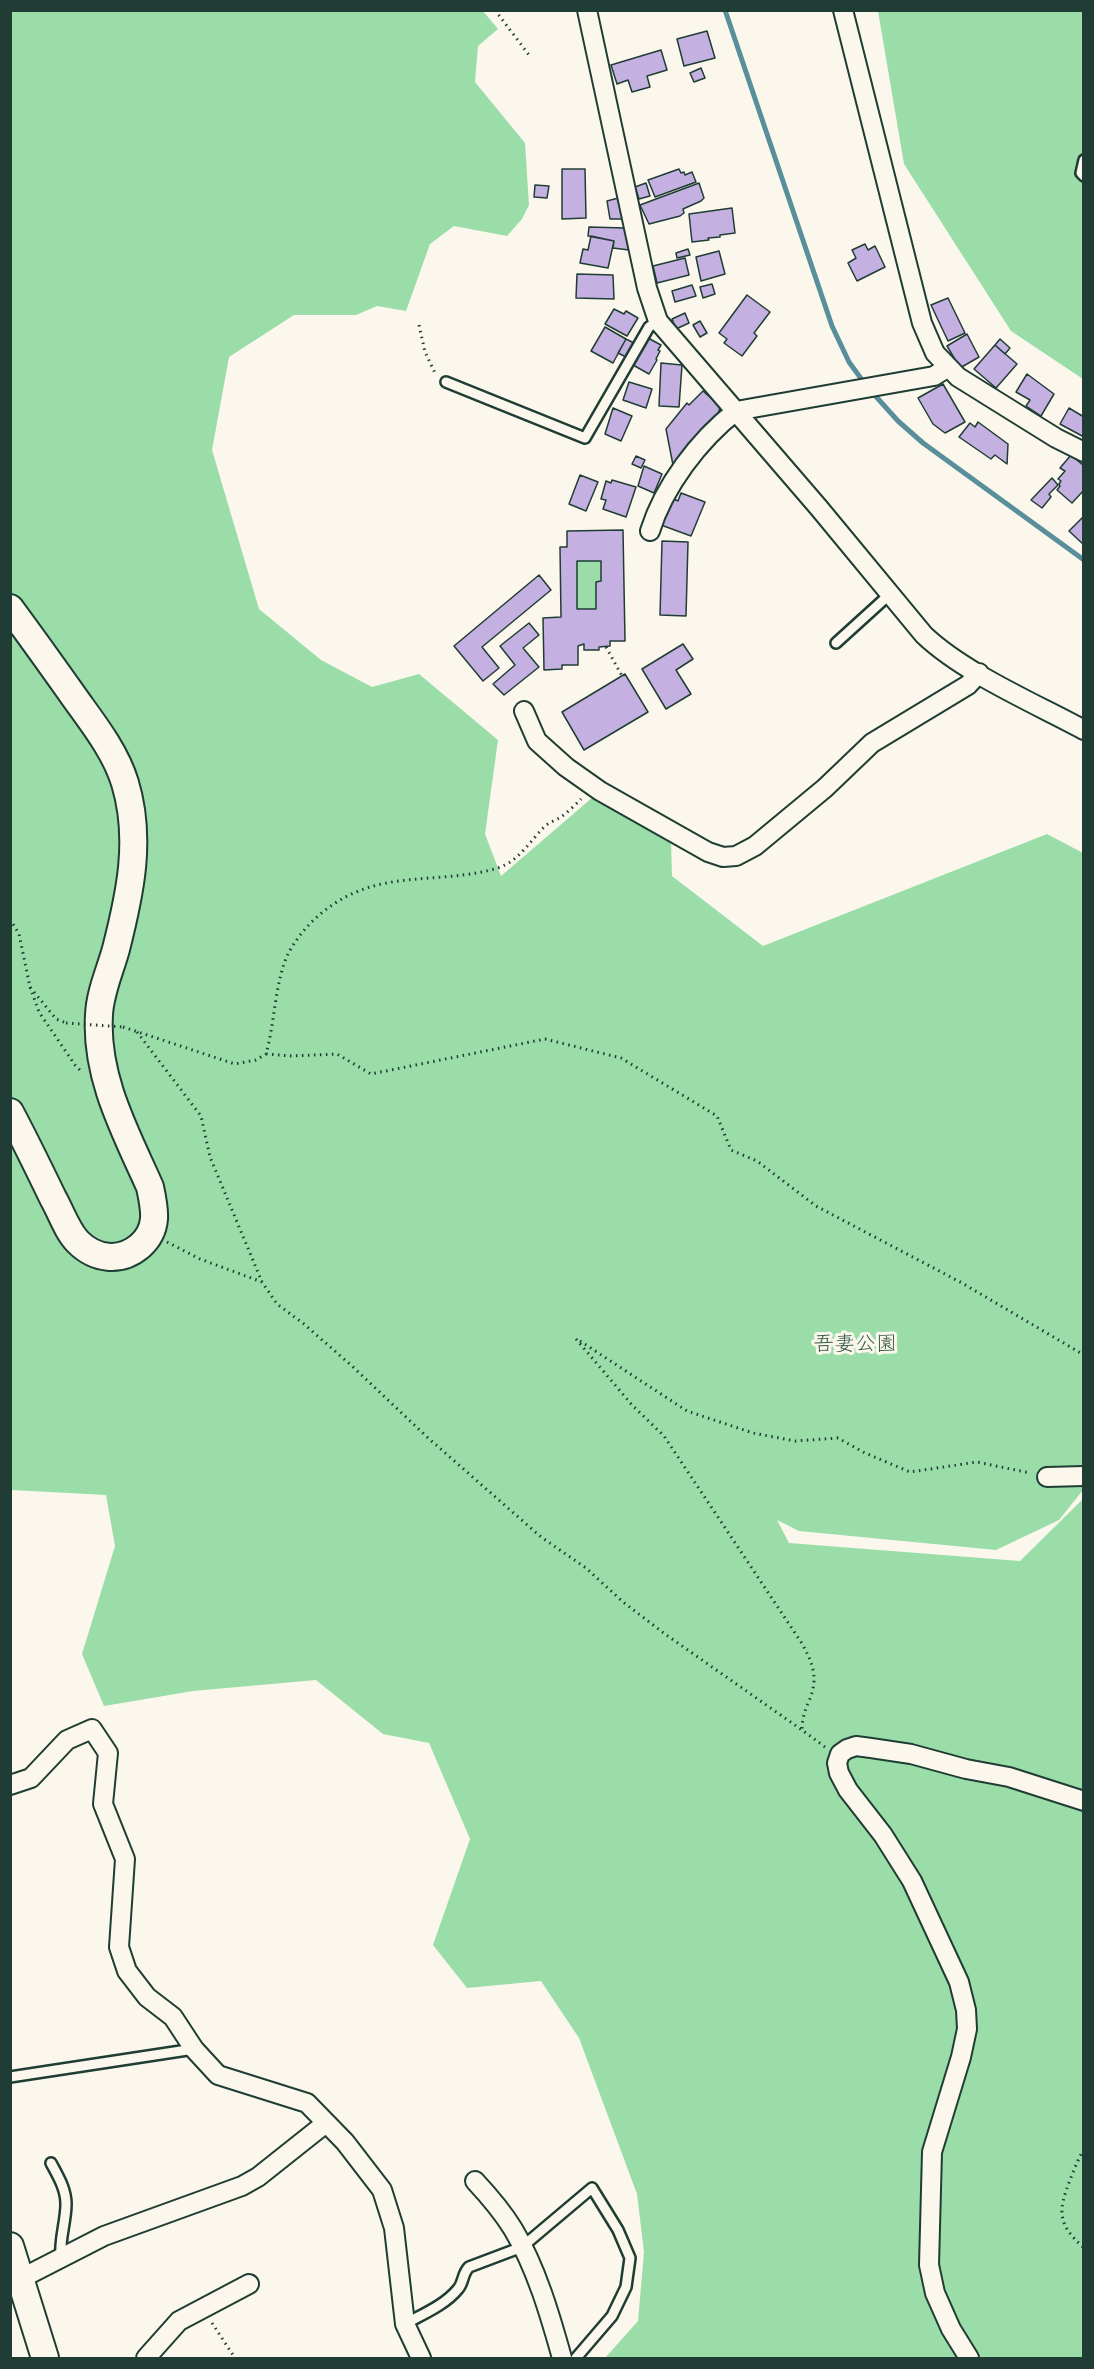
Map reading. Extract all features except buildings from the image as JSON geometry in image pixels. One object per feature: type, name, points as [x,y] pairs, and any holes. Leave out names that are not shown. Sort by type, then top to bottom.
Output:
[{"type":"street","points":[[587,10],[647,288],[658,321],[937,647],[979,673],[1083,730]]},
{"type":"street","points":[[843,10],[922,323],[931,346],[948,368],[971,386],[1083,453]]},
{"type":"street","points":[[650,531],[658,507],[669,487],[721,423],[736,411],[934,376],[948,368]]},
{"type":"street","points":[[10,608],[96,728],[114,758],[125,782],[132,814],[135,847],[131,880],[99,1013],[98,1035],[111,1099],[150,1188],[156,1223],[144,1242],[127,1254],[107,1257],[98,1256],[76,1240],[10,1112]]},
{"type":"street","points":[[524,711],[532,732],[544,750],[594,786],[708,852],[723,857],[736,856],[755,846],[825,788],[872,742],[968,685],[979,673]]},
{"type":"street","points":[[1047,1477],[1083,1476]]},
{"type":"street","points":[[10,1785],[31,1778],[67,1740],[92,1729],[108,1753],[103,1804],[125,1859],[119,1947],[127,1971],[147,1997],[173,2018],[194,2049],[218,2075],[307,2103],[345,2142],[382,2190],[394,2228],[405,2324],[421,2358]]},
{"type":"street","points":[[969,2358],[951,2330],[934,2293],[929,2265],[933,2152],[967,2029],[965,2002],[959,1982],[912,1881],[884,1835],[843,1782],[837,1763],[840,1754],[856,1746],[911,1754],[966,1769],[1009,1777],[1083,1801]]},
{"type":"street","points":[[20,2279],[104,2236],[242,2186],[258,2177],[326,2123]]},
{"type":"street","points":[[476,2181],[494,2202],[522,2247],[533,2271],[562,2358]]},
{"type":"street","points":[[10,2246],[45,2358]]},
{"type":"street","points":[[146,2358],[179,2321],[249,2284]]},
{"type":"lane","points":[[1083,160],[1081,173],[1083,176]]},
{"type":"lane","points":[[446,382],[585,438],[649,327],[658,321]]},
{"type":"lane","points":[[836,643],[890,594]]},
{"type":"lane","points":[[10,2077],[194,2049]]},
{"type":"lane","points":[[51,2163],[62,2184],[66,2206],[60,2248],[61,2258]]},
{"type":"lane","points":[[405,2324],[446,2301],[460,2287],[463,2272],[469,2267],[522,2247],[592,2188],[618,2230],[630,2258],[626,2287],[612,2316],[576,2358]]},
{"type":"path","points":[[495,10],[529,56]]},
{"type":"path","points":[[419,325],[430,366],[446,382]]},
{"type":"path","points":[[606,647],[622,676]]},
{"type":"path","points":[[266,1054],[273,1029],[283,969],[290,951],[309,923],[340,899],[366,887],[402,879],[446,876],[500,867],[518,857],[547,825],[563,816],[594,786]]},
{"type":"path","points":[[10,919],[19,934],[30,987],[39,1012],[75,1065],[88,1077],[107,1083]]},
{"type":"path","points":[[30,987],[56,1019],[66,1023],[123,1027],[235,1064],[256,1060],[266,1054],[292,1056],[337,1054],[371,1074],[545,1039],[621,1058],[717,1116],[731,1150],[757,1161],[816,1206],[962,1283],[1083,1355]]},
{"type":"path","points":[[137,1032],[201,1116],[210,1156],[262,1282],[276,1304],[304,1324],[352,1366],[427,1437],[541,1537],[586,1568],[623,1602],[665,1634],[818,1743],[840,1754]]},
{"type":"path","points":[[156,1223],[164,1230],[164,1240],[200,1259],[262,1282]]},
{"type":"path","points":[[802,1730],[802,1722],[814,1690],[816,1675],[811,1660],[664,1436],[632,1405],[576,1339],[687,1411],[753,1434],[795,1441],[838,1438],[865,1453],[910,1472],[976,1461],[1047,1477]]},
{"type":"path","points":[[1083,2149],[1062,2201],[1061,2212],[1063,2224],[1083,2248]]},
{"type":"path","points":[[203,2309],[235,2358]]},
{"type":"green space","name":"吾妻公園","points":[[11,11],[483,11],[498,29],[478,46],[475,82],[525,143],[529,205],[522,219],[507,236],[454,226],[430,244],[406,311],[377,306],[356,315],[294,315],[229,357],[212,450],[259,609],[321,660],[372,687],[419,674],[498,740],[485,834],[501,876],[600,791],[671,840],[672,876],[763,946],[1047,834],[1083,853],[1083,1490],[1059,1520],[996,1550],[799,1531],[777,1520],[789,1543],[1020,1561],[1083,1499],[1083,2358],[605,2358],[638,2321],[644,2252],[637,2194],[579,2038],[541,1981],[467,1988],[433,1945],[470,1839],[429,1743],[383,1734],[316,1680],[193,1691],[104,1706],[82,1654],[115,1546],[106,1495],[11,1490]]},
{"type":"green space","points":[[878,11],[1083,11],[1083,379],[1011,331],[904,164]]},
{"type":"green space","points":[[577,561],[601,561],[601,581],[596,582],[596,609],[577,609]]},
{"type":"waterway","points":[[725,10],[832,326],[849,362],[865,384]]},
{"type":"waterway","points":[[871,391],[898,421],[923,443],[1084,560]]}]
